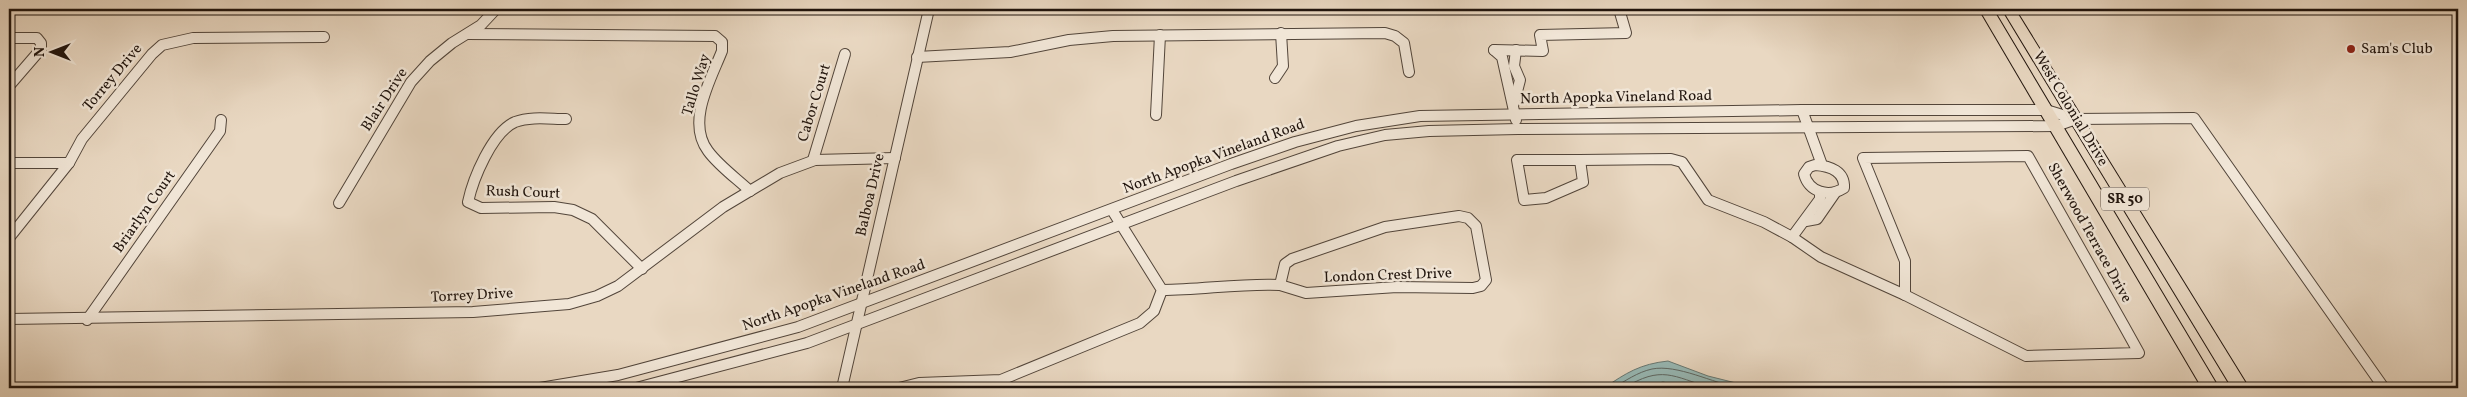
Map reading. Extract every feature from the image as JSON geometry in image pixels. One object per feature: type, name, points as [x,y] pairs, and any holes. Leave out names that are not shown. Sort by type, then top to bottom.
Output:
[{"type":"highway","name":"West Colonial Drive","points":[[1986,9],[2210,386]]},
{"type":"highway","name":"West Colonial Drive","points":[[2009,9],[2241,388]]},
{"type":"street","name":"Blair Drive","points":[[339,203],[411,82],[430,61],[452,43],[481,25],[496,9]]},
{"type":"street","name":"Balboa Drive","points":[[842,388],[928,9]]},
{"type":"street","points":[[1514,103],[1509,95],[1502,57],[1494,50],[1542,49],[1540,34],[1626,33],[1618,9]]},
{"type":"street","points":[[917,57],[1010,52],[1069,40],[1160,35],[1385,33],[1395,36],[1404,43],[1409,72]]},
{"type":"street","name":"Tallo Way","points":[[468,34],[715,36],[722,42],[722,51],[698,119],[699,136],[706,150],[750,190]]},
{"type":"street","points":[[1275,78],[1283,66],[1281,34]]},
{"type":"street","points":[[1156,115],[1160,35]]},
{"type":"street","name":"Torrey Drive","points":[[9,238],[69,163],[82,139],[152,54],[162,45],[192,38],[324,37]]},
{"type":"street","points":[[9,38],[37,38],[41,43],[41,49],[9,86]]},
{"type":"street","points":[[1516,50],[1513,55],[1517,77],[1520,80],[1514,103],[1518,129]]},
{"type":"street","name":"Cabor Court","points":[[813,160],[846,54]]},
{"type":"street","points":[[1802,110],[1822,165]]},
{"type":"street","name":"North Apopka Vineland Road","points":[[540,388],[618,375],[721,350],[798,327],[1277,148],[1356,126],[1420,116],[1802,110],[2046,110],[2076,118]]},
{"type":"street","points":[[2056,126],[2076,118],[2194,118],[2384,388]]},
{"type":"street","name":"Rush Court","points":[[566,119],[527,119],[511,124],[500,133],[470,191],[468,202],[481,208],[554,207],[573,210],[592,219],[642,269]]},
{"type":"street","name":"Briarlyn Court","points":[[87,320],[220,131],[221,120]]},
{"type":"street","name":"North Apopka Vineland Road","points":[[636,388],[788,348],[857,325],[1122,223],[1289,162],[1385,135],[1429,131],[1518,129],[2056,126]]},
{"type":"street","name":"Sherwood Terrace Drive","points":[[1580,159],[1583,182],[1546,198],[1524,200],[1517,160],[1580,159],[1671,159],[1682,162],[1708,200],[1764,222],[1792,237],[1820,257],[1905,295],[2026,356],[2139,353],[2028,156],[1863,158],[1905,262],[1905,295]]},
{"type":"street","name":"Torrey Drive","points":[[9,320],[146,319],[189,315],[473,312],[526,309],[586,300],[620,285],[691,230],[750,190],[781,172],[813,160],[894,158]]},
{"type":"street","points":[[9,163],[69,163]]},
{"type":"street","points":[[1806,222],[1817,218],[1835,194],[1844,188],[1844,178],[1834,169],[1822,165],[1809,167],[1804,174],[1808,184],[1820,192],[1835,194]]},
{"type":"street","points":[[1792,237],[1806,222],[1820,199],[1820,192]]},
{"type":"street","points":[[899,388],[913,383],[986,383],[1001,380],[1140,323],[1154,310],[1162,290],[1122,223],[1112,210]]},
{"type":"street","name":"London Crest Drive","points":[[1162,290],[1197,290],[1236,285],[1280,285],[1306,293],[1332,293],[1397,287],[1473,288],[1481,286],[1486,280],[1476,226],[1468,218],[1459,216],[1385,227],[1292,259],[1285,264],[1280,285]]},
{"type":"water","points":[[1668,361],[1708,376],[1736,383],[1780,388],[1604,388],[1634,370],[1649,364]]},
{"type":"water","points":[[1295,383],[1365,388],[1189,388],[1195,384]]},
{"type":"place","name":"Sam's Club","points":[[2351,49]]}]
